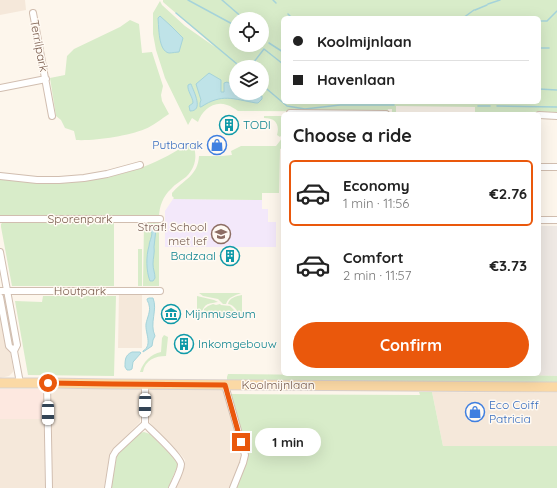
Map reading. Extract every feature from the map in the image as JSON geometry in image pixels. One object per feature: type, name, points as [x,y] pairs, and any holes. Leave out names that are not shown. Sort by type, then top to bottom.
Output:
[{"type":"main road","name":"Koolmijnlaan","points":[[0,383],[557,387]]},
{"type":"street","name":"Terrilpark","points":[[33,13],[52,116]]},
{"type":"street","name":"Terrilpark","points":[[0,88],[46,79]]},
{"type":"street","points":[[541,115],[557,116]]},
{"type":"street","points":[[0,176],[37,180],[59,180],[107,174],[140,165]]},
{"type":"street","points":[[541,167],[557,167]]},
{"type":"street","name":"Sporenpark","points":[[0,219],[160,219]]},
{"type":"street","points":[[541,220],[557,220]]},
{"type":"street","points":[[0,252],[3,291],[17,345],[14,352]]},
{"type":"street","name":"Houtpark","points":[[3,291],[160,291]]},
{"type":"street","points":[[0,297],[9,346],[14,352],[20,383]]},
{"type":"street","points":[[48,383],[49,488]]},
{"type":"street","points":[[108,488],[113,456],[116,451],[144,424],[145,384]]},
{"type":"street","points":[[225,385],[245,459],[233,488]]},
{"type":"street","points":[[144,424],[180,460],[180,469],[172,488]]},
{"type":"shaded area","points":[[0,0],[25,0],[26,10],[0,15]]},
{"type":"shaded area","name":"Straf! School met lef","points":[[173,199],[262,200],[262,209],[268,209],[268,222],[276,222],[276,247],[165,247],[165,211]]},
{"type":"shaded area","points":[[541,226],[557,226],[557,376],[541,376]]},
{"type":"shaded area","points":[[119,293],[142,293],[142,348],[118,348]]},
{"type":"shaded area","points":[[0,307],[13,372],[9,376],[0,378]]},
{"type":"shaded area","points":[[0,389],[42,389],[44,393],[44,419],[0,419]]},
{"type":"shaded area","points":[[52,389],[142,389],[140,422],[110,453],[104,488],[50,488],[50,391]]},
{"type":"shaded area","points":[[147,389],[222,390],[225,394],[242,453],[242,459],[230,488],[176,488],[185,465],[185,460],[150,423],[149,404],[147,404]]},
{"type":"shaded area","points":[[432,392],[557,393],[557,446],[443,446]]},
{"type":"shaded area","points":[[0,419],[44,419],[45,488],[0,488]]},
{"type":"green space","points":[[163,0],[557,0],[557,113],[475,112],[475,107],[396,106],[396,112],[392,112],[392,109],[388,109],[387,112],[238,111],[228,105],[218,104],[209,107],[202,114],[198,122],[192,118],[188,125],[165,78],[156,50],[153,34],[153,13],[160,1],[162,5],[185,26],[215,47],[163,2]]},
{"type":"green space","points":[[130,20],[139,24],[142,53],[152,52],[163,86],[161,95],[162,101],[169,114],[151,126],[138,132],[111,138],[76,140],[74,131],[65,128],[61,120],[56,116],[50,78],[65,75],[67,56],[74,49],[120,27]]},
{"type":"green space","points":[[264,116],[281,116],[280,137],[277,135],[278,128],[276,122],[268,118],[264,118]]},
{"type":"green space","points":[[281,140],[279,193],[262,193],[262,200],[173,199],[172,193],[193,173],[198,163],[199,156],[232,155],[231,151],[241,146],[276,146]]},
{"type":"green space","points":[[192,142],[195,152],[194,165],[186,177],[168,192],[161,206],[159,217],[7,217],[6,215],[0,215],[0,179],[36,182],[72,182],[108,177],[149,165]]},
{"type":"green space","points":[[2,223],[114,223],[114,286],[12,286],[1,227]]},
{"type":"green space","points":[[144,223],[159,223],[159,286],[143,286]]},
{"type":"green space","points":[[138,249],[142,249],[142,286],[138,286]]},
{"type":"green space","points":[[199,293],[241,293],[230,298],[226,304],[223,304],[218,299],[203,296]]},
{"type":"green space","points":[[242,295],[242,316],[245,317],[240,317],[236,309],[228,304],[231,299]]},
{"type":"green space","points":[[43,296],[116,296],[114,376],[28,375],[15,301],[42,302]]},
{"type":"green space","points":[[197,296],[218,302],[206,305],[201,316],[197,316]]},
{"type":"green space","points":[[213,304],[230,306],[236,312],[238,318],[204,316],[204,309]]},
{"type":"green space","points":[[164,335],[168,337],[166,356],[154,358],[146,364],[143,372],[140,372],[148,359],[161,352],[162,338]]},
{"type":"green space","points":[[228,374],[281,375],[281,376],[541,376],[557,376],[557,382],[227,380]]},
{"type":"green space","points":[[419,392],[432,392],[443,446],[557,446],[557,488],[236,488],[245,466],[230,394],[420,395]]},
{"type":"green space","points":[[144,432],[150,434],[177,461],[178,465],[168,488],[111,488],[117,455],[140,433]]},
{"type":"water","points":[[160,16],[183,38],[179,52],[169,53],[163,48],[159,33],[158,18]]},
{"type":"water","points":[[209,73],[221,80],[221,92],[224,92],[224,83],[229,83],[229,98],[215,100],[200,107],[201,100],[196,84]]},
{"type":"water","points":[[190,84],[196,96],[197,105],[194,110],[190,111],[189,106],[193,103],[188,87]]},
{"type":"water","points":[[240,100],[261,100],[256,103]]},
{"type":"water","points":[[150,225],[153,225],[156,229],[153,264],[155,278],[153,281],[150,281],[147,264],[148,250],[152,233],[149,227]]},
{"type":"water","points":[[153,298],[155,307],[153,331],[155,336],[152,346],[143,352],[148,346],[146,324],[150,310],[147,299]]},
{"type":"water","points":[[132,352],[141,353],[133,362],[132,369],[127,370],[125,367],[126,358]]},
{"type":"waterway","points":[[188,0],[229,22]]},
{"type":"waterway","points":[[222,0],[236,12]]},
{"type":"waterway","points":[[273,0],[276,3]]},
{"type":"waterway","points":[[488,4],[500,0]]},
{"type":"waterway","points":[[475,10],[487,5]]},
{"type":"waterway","points":[[466,16],[474,10]]},
{"type":"waterway","points":[[541,21],[547,21],[557,11]]},
{"type":"waterway","points":[[176,13],[232,60]]},
{"type":"waterway","points":[[269,43],[281,51]]},
{"type":"waterway","points":[[541,48],[549,48]]},
{"type":"waterway","points":[[255,60],[264,49],[281,62]]},
{"type":"waterway","points":[[541,89],[557,90]]},
{"type":"waterway","points":[[269,91],[281,101]]},
{"type":"waterway","points":[[285,104],[287,106],[305,109],[340,105],[394,105]]},
{"type":"waterway","points":[[478,106],[490,106]]},
{"type":"waterway","points":[[497,106],[557,107]]},
{"type":"place","name":"TODI","points":[[229,125]]},
{"type":"place","name":"Putbarak","points":[[217,145]]},
{"type":"place","name":"Straf! School met lef","points":[[221,234]]},
{"type":"place","name":"Badzaal","points":[[230,256]]},
{"type":"place","name":"Mijnmuseum","points":[[171,314]]},
{"type":"place","name":"Inkomgebouw","points":[[184,344]]},
{"type":"place","name":"Eco Coiff Patricia","points":[[475,412]]},
{"type":"route","points":[[48,383],[225,385],[241,442]]}]
